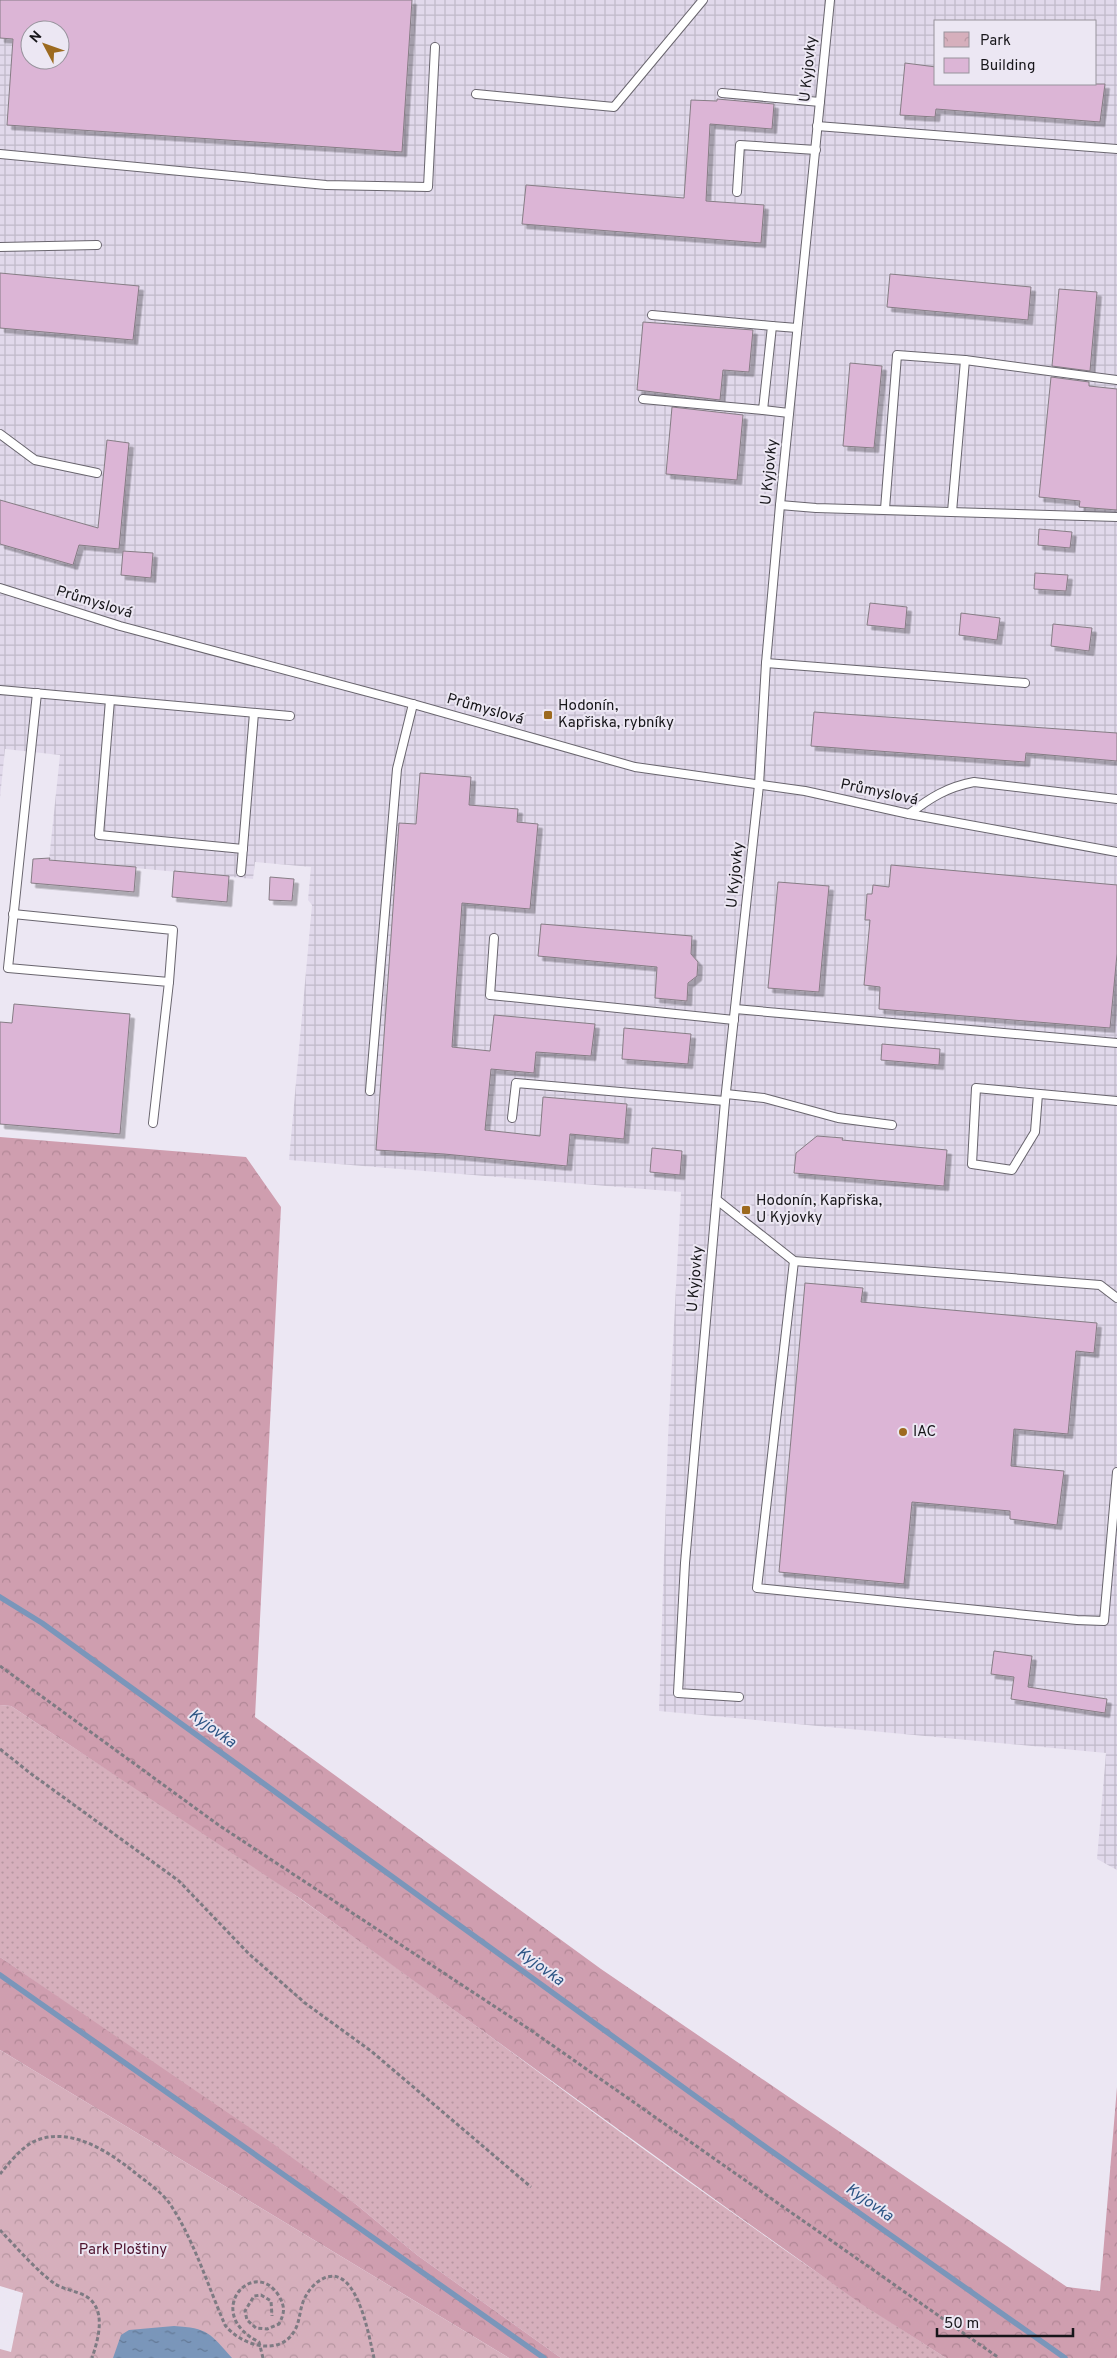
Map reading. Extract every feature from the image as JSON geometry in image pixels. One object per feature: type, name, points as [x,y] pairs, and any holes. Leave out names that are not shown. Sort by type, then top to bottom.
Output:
[{"type":"lane","points":[[476,94],[614,106],[703,0]]},
{"type":"lane","name":"U Kyjovky","points":[[739,1696],[678,1693],[686,1553],[726,1098],[759,785],[766,663],[780,505],[830,0]]},
{"type":"lane","points":[[0,154],[326,185],[428,187],[435,47]]},
{"type":"lane","points":[[722,93],[820,102]]},
{"type":"lane","points":[[818,126],[1117,150]]},
{"type":"lane","points":[[737,192],[740,145],[816,150]]},
{"type":"lane","points":[[0,246],[98,245]]},
{"type":"lane","points":[[652,315],[797,328]]},
{"type":"lane","points":[[763,410],[772,326]]},
{"type":"lane","points":[[884,509],[897,354],[965,360],[1117,380]]},
{"type":"lane","points":[[952,512],[965,360]]},
{"type":"lane","points":[[643,399],[789,413]]},
{"type":"lane","points":[[0,434],[35,460],[97,474]]},
{"type":"lane","points":[[780,505],[816,508],[1117,517]]},
{"type":"lane","name":"Průmyslová","points":[[0,588],[120,626],[413,704],[635,767],[805,791],[909,814],[1117,852]]},
{"type":"lane","points":[[766,663],[1025,683]]},
{"type":"lane","points":[[0,690],[290,716]]},
{"type":"lane","points":[[37,693],[8,968],[169,982]]},
{"type":"lane","points":[[110,700],[99,835],[243,850]]},
{"type":"lane","points":[[370,1090],[397,769],[413,704]]},
{"type":"lane","points":[[241,872],[254,713]]},
{"type":"lane","points":[[909,814],[938,792],[956,785],[974,782],[1117,799]]},
{"type":"lane","points":[[13,914],[174,930],[153,1123]]},
{"type":"lane","points":[[494,938],[490,995],[734,1020]]},
{"type":"lane","points":[[735,1009],[1117,1043]]},
{"type":"lane","points":[[512,1118],[516,1083],[726,1098],[764,1098],[838,1118],[892,1126]]},
{"type":"lane","points":[[1038,1094],[1035,1132],[1012,1170],[972,1164],[976,1088],[1117,1101]]},
{"type":"lane","points":[[717,1200],[794,1261],[1100,1285],[1117,1298]]},
{"type":"lane","points":[[794,1261],[757,1588],[1077,1620],[1104,1621],[1117,1472]]},
{"type":"path","points":[[0,1666],[220,1826],[532,2031],[999,2358]]},
{"type":"path","points":[[0,1749],[30,1773],[179,1881],[263,1966],[305,2003],[384,2062],[531,2187]]},
{"type":"path","points":[[0,2174],[10,2162],[32,2143],[43,2139],[68,2138],[103,2149],[145,2181],[170,2204],[191,2245],[225,2325],[231,2333],[243,2342],[260,2347],[280,2344],[296,2330],[300,2308],[306,2296],[318,2282],[332,2276],[344,2279],[354,2294],[364,2319],[374,2358]]},
{"type":"path","points":[[0,2230],[55,2284],[86,2296],[92,2301],[97,2310],[100,2332],[92,2358]]},
{"type":"path","points":[[263,2358],[259,2342],[236,2326],[233,2312],[234,2299],[241,2287],[253,2282],[264,2282],[275,2290],[284,2305],[285,2312],[279,2324],[267,2329],[256,2328],[247,2320],[245,2311],[254,2296],[261,2295],[271,2302],[272,2316]]},
{"type":"shaded area","points":[[0,0],[1117,0],[1117,1870],[1097,1859],[1106,1753],[659,1711],[668,1437],[681,1192],[289,1160],[312,905],[308,900],[311,867],[255,862],[253,879],[49,860],[60,755],[5,749],[0,798]]},
{"type":"green space","points":[[0,1137],[246,1157],[281,1207],[255,1717],[601,1969],[1067,2287],[1100,2291],[1117,2087],[1117,2358],[946,2358],[860,2303],[301,1899],[11,1706],[0,1705]]},
{"type":"green space","points":[[0,1705],[11,1706],[266,1875],[382,1957],[701,2191],[863,2304],[946,2358],[561,2358],[417,2255],[357,2205],[0,1957]]},
{"type":"green space","points":[[0,1957],[272,2143],[357,2205],[417,2255],[561,2358],[509,2358],[0,2050]]},
{"type":"green space","name":"Park Ploštiny","points":[[0,2050],[509,2358],[0,2358],[0,2349],[11,2352],[23,2293],[0,2286]]},
{"type":"water","points":[[174,2326],[194,2328],[208,2333],[232,2358],[113,2358],[121,2335],[129,2330]]},
{"type":"building","points":[[0,0],[412,0],[402,152],[7,125],[13,39],[0,38]]},
{"type":"building","points":[[905,63],[934,67],[934,85],[1105,84],[1100,122],[936,109],[935,117],[900,115]]},
{"type":"building","points":[[717,99],[774,104],[772,129],[710,124],[706,201],[764,205],[761,243],[522,224],[526,185],[684,198],[691,100],[717,101]]},
{"type":"building","points":[[0,273],[139,286],[133,340],[0,328]]},
{"type":"building","points":[[890,274],[1031,287],[1028,320],[887,307]]},
{"type":"building","points":[[1059,289],[1097,292],[1090,371],[1052,366]]},
{"type":"building","points":[[643,322],[753,330],[749,372],[723,370],[720,400],[637,390]]},
{"type":"building","points":[[850,363],[882,366],[874,448],[843,446]]},
{"type":"building","points":[[1051,377],[1089,382],[1089,386],[1117,389],[1117,510],[1079,507],[1080,501],[1039,497]]},
{"type":"building","points":[[672,407],[743,415],[737,480],[666,474]]},
{"type":"building","points":[[107,440],[129,443],[119,549],[79,545],[73,565],[0,544],[0,500],[98,528]]},
{"type":"building","points":[[1039,529],[1072,532],[1070,548],[1038,545]]},
{"type":"building","points":[[123,551],[153,553],[151,578],[121,575]]},
{"type":"building","points":[[1035,573],[1068,575],[1066,591],[1034,589]]},
{"type":"building","points":[[870,603],[907,607],[905,629],[867,625]]},
{"type":"building","points":[[961,613],[1000,618],[997,640],[959,635]]},
{"type":"building","points":[[1053,624],[1092,628],[1089,651],[1051,646]]},
{"type":"building","points":[[814,712],[1117,733],[1117,761],[1026,753],[1025,762],[811,746]]},
{"type":"building","points":[[420,773],[471,777],[469,805],[518,809],[517,822],[538,824],[530,909],[462,903],[452,1047],[490,1051],[494,1015],[595,1024],[591,1056],[536,1052],[534,1073],[491,1069],[485,1130],[540,1136],[543,1097],[627,1104],[624,1139],[570,1134],[567,1166],[444,1154],[376,1150],[399,823],[416,824]]},
{"type":"building","points":[[50,858],[49,860],[136,867],[134,892],[31,883],[33,859]]},
{"type":"building","points":[[891,865],[1117,885],[1117,954],[1110,1028],[879,1009],[880,987],[864,985],[870,920],[865,920],[867,894],[872,894],[873,885],[889,887]]},
{"type":"building","points":[[174,871],[229,876],[227,902],[172,897]]},
{"type":"building","points":[[270,877],[294,879],[292,901],[269,900]]},
{"type":"building","points":[[778,882],[829,886],[819,992],[768,988]]},
{"type":"building","points":[[541,924],[692,936],[691,954],[698,962],[697,976],[688,983],[687,1001],[655,998],[657,967],[538,956]]},
{"type":"building","points":[[14,1004],[130,1014],[120,1134],[0,1124],[0,1022],[12,1023]]},
{"type":"building","points":[[624,1028],[691,1034],[688,1064],[622,1059]]},
{"type":"building","points":[[882,1044],[940,1049],[939,1065],[881,1060]]},
{"type":"building","points":[[817,1136],[947,1150],[944,1186],[794,1173],[796,1153]]},
{"type":"building","points":[[652,1148],[682,1151],[680,1175],[650,1172]]},
{"type":"building","name":"IAC","points":[[805,1283],[863,1288],[861,1302],[1097,1323],[1094,1353],[1076,1351],[1068,1434],[1014,1429],[1011,1466],[1064,1471],[1057,1525],[1010,1519],[1010,1511],[912,1502],[904,1584],[779,1572]]},
{"type":"building","points":[[994,1651],[1032,1656],[1028,1687],[1107,1699],[1105,1713],[1011,1699],[1014,1677],[991,1674]]},
{"type":"waterway","name":"Kyjovka","points":[[0,1597],[42,1623],[767,2148],[1065,2358]]},
{"type":"waterway","points":[[0,1975],[544,2358]]},
{"type":"place","name":"Hodonín, Kapřiska, rybníky","points":[[548,715]]},
{"type":"place","name":"Hodonín, Kapřiska, U Kyjovky","points":[[746,1210]]},
{"type":"place","name":"IAC","points":[[903,1432]]}]
